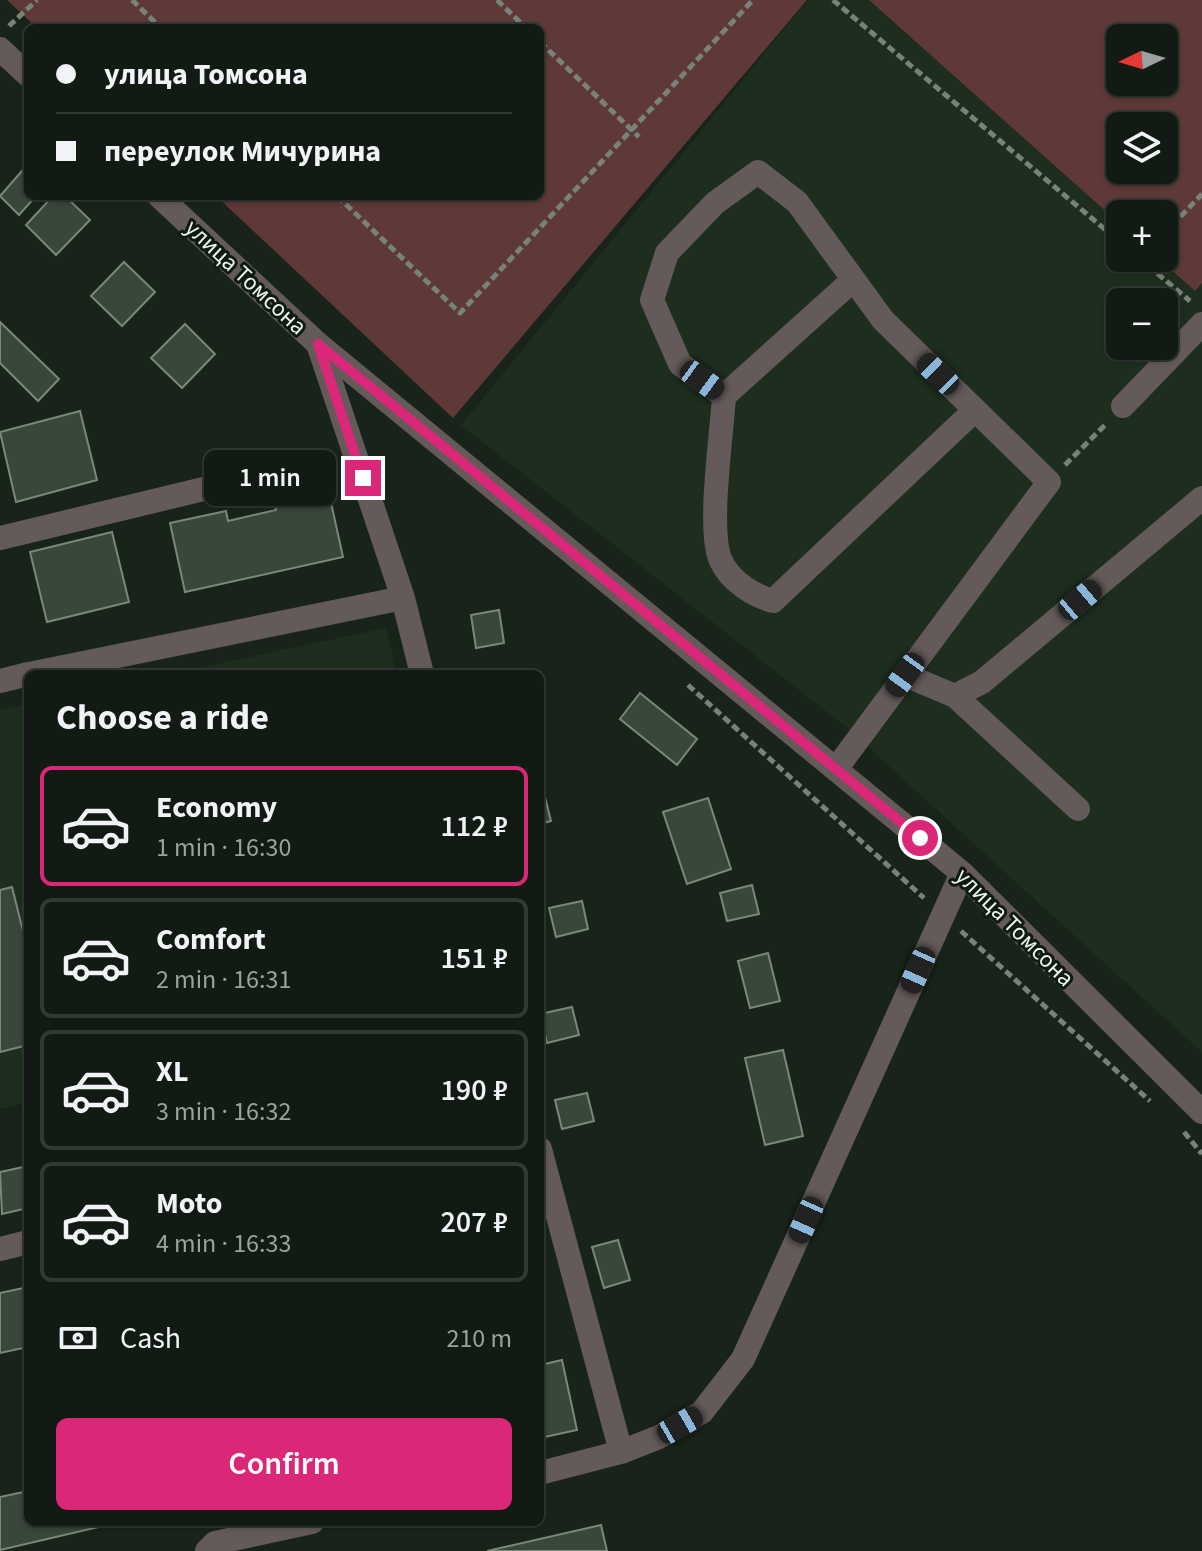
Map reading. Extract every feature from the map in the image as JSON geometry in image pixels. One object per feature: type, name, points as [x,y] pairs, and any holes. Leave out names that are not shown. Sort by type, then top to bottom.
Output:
[{"type":"street","points":[[0,49],[24,71]]},
{"type":"street","points":[[724,396],[680,364],[652,300],[667,253],[715,203],[758,172],[797,202],[883,320],[1049,482],[836,769]]},
{"type":"street","name":"улица Томсона","points":[[163,200],[318,344],[962,873],[1202,1112]]},
{"type":"street","points":[[853,280],[724,396],[714,534],[721,563],[752,595],[773,601],[975,410]]},
{"type":"street","points":[[1123,406],[1197,313]]},
{"type":"street","points":[[318,344],[403,598],[421,670]]},
{"type":"street","points":[[0,538],[262,475]]},
{"type":"street","points":[[955,696],[982,682],[1202,498]]},
{"type":"street","points":[[48,670],[403,598]]},
{"type":"street","points":[[0,681],[24,675]]},
{"type":"street","points":[[905,675],[955,696],[1078,809]]},
{"type":"street","points":[[544,1472],[621,1452],[659,1437],[702,1412],[743,1359],[962,873]]},
{"type":"street","points":[[544,1164],[621,1452]]},
{"type":"street","points":[[0,1249],[24,1243]]},
{"type":"street","points":[[207,1551],[215,1543],[294,1526]]},
{"type":"path","points":[[0,35],[37,0]]},
{"type":"path","points":[[132,0],[157,24]]},
{"type":"path","points":[[497,0],[522,24]]},
{"type":"path","points":[[341,200],[460,313],[753,0]]},
{"type":"path","points":[[833,0],[1106,230]]},
{"type":"path","points":[[544,46],[639,137]]},
{"type":"path","points":[[1178,219],[1202,194]]},
{"type":"path","points":[[1155,272],[1197,313]]},
{"type":"path","points":[[1049,482],[1123,406]]},
{"type":"path","points":[[678,676],[1157,1107]]},
{"type":"path","points":[[1181,1128],[1202,1154]]},
{"type":"shaded area","points":[[7,0],[807,0],[453,418],[220,200],[544,200],[544,24],[33,24]]},
{"type":"shaded area","points":[[808,0],[869,0],[1106,212],[1106,272],[1174,272],[1194,290],[1202,283],[1202,1052],[845,726],[461,425]]},
{"type":"shaded area","points":[[869,0],[1202,0],[1202,283],[1195,291],[1174,272],[1178,272],[1178,200],[1106,200],[1106,212]]},
{"type":"shaded area","points":[[386,628],[396,670],[189,670]]},
{"type":"shaded area","points":[[24,705],[24,1103],[0,1109],[0,710]]},
{"type":"building","points":[[24,169],[24,200],[32,200],[19,215],[0,196]]},
{"type":"building","points":[[49,200],[69,200],[90,220],[56,255],[26,225]]},
{"type":"building","points":[[124,262],[155,292],[122,326],[91,296]]},
{"type":"building","points":[[0,322],[59,379],[38,401],[0,363]]},
{"type":"building","points":[[185,324],[215,354],[182,388],[151,358]]},
{"type":"building","points":[[80,411],[97,480],[16,502],[0,432]]},
{"type":"building","points":[[328,489],[343,557],[185,592],[170,523],[226,511],[228,521],[276,510],[274,501]]},
{"type":"building","points":[[112,532],[129,602],[47,622],[30,552]]},
{"type":"building","points":[[499,610],[504,643],[476,648],[471,615]]},
{"type":"building","points":[[640,693],[697,739],[677,765],[620,719]]},
{"type":"building","points":[[544,793],[551,821],[544,823]]},
{"type":"building","points":[[708,798],[731,869],[687,884],[663,812]]},
{"type":"building","points":[[752,885],[759,914],[727,921],[720,893]]},
{"type":"building","points":[[12,887],[24,935],[24,1046],[0,1052],[0,890]]},
{"type":"building","points":[[582,901],[588,929],[556,937],[549,908]]},
{"type":"building","points":[[768,953],[780,1001],[750,1008],[738,961]]},
{"type":"building","points":[[572,1007],[579,1035],[547,1043],[544,1013]]},
{"type":"building","points":[[783,1050],[803,1136],[765,1145],[745,1058]]},
{"type":"building","points":[[587,1093],[594,1121],[562,1129],[555,1100]]},
{"type":"building","points":[[24,1167],[24,1209],[2,1214],[0,1172]]},
{"type":"building","points":[[618,1240],[630,1280],[604,1288],[592,1247]]},
{"type":"building","points":[[24,1288],[24,1348],[0,1353],[0,1293]]},
{"type":"building","points":[[562,1360],[577,1430],[544,1437],[544,1364]]},
{"type":"building","points":[[24,1492],[24,1526],[103,1526],[0,1550],[0,1497]]},
{"type":"building","points":[[601,1525],[607,1551],[487,1551]]},
{"type":"route","points":[[363,478],[318,344],[920,838]]}]
